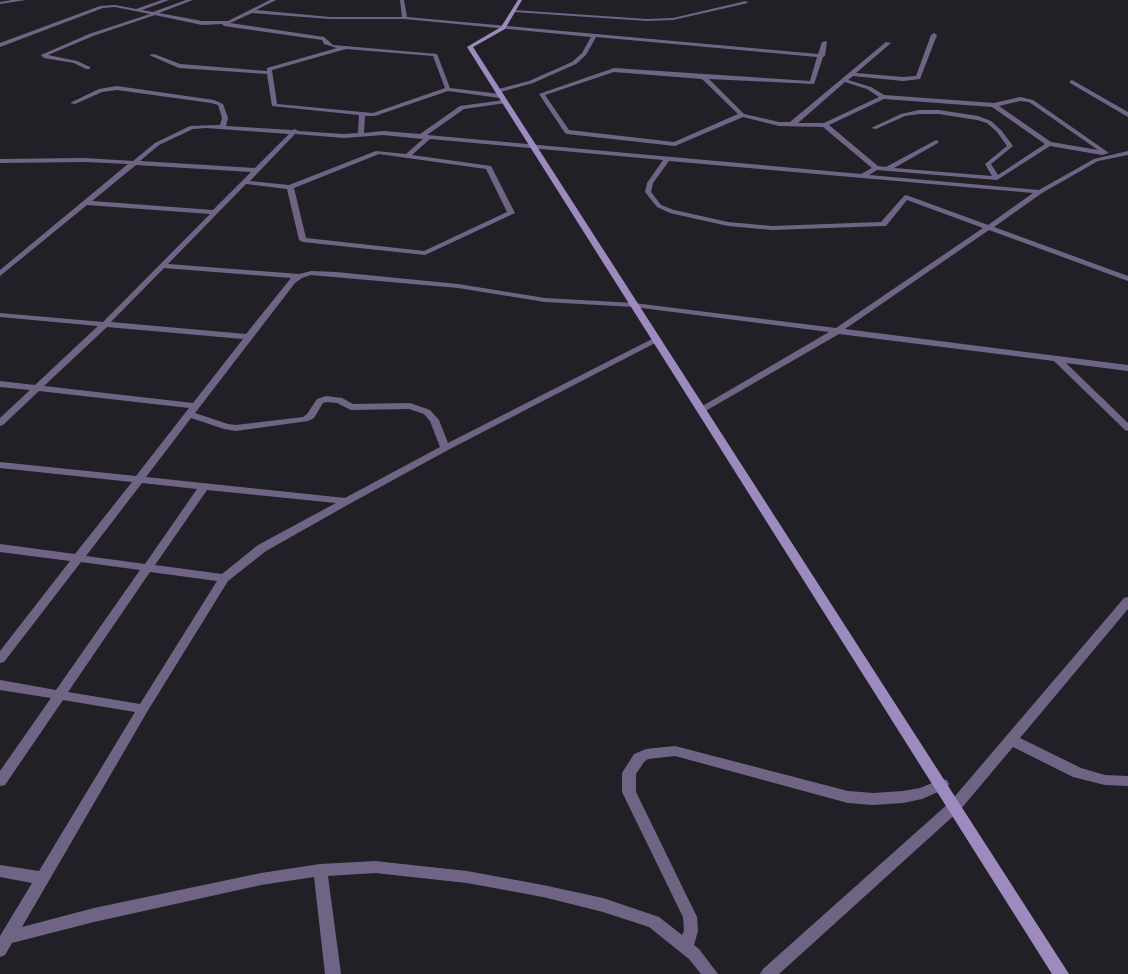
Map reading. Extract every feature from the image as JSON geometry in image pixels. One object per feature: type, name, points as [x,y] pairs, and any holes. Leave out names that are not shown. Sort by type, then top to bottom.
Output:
[{"type":"street","points":[[0,3],[24,0]]},
{"type":"street","points":[[115,6],[118,0]]},
{"type":"street","points":[[137,10],[167,0]]},
{"type":"street","points":[[88,68],[75,62],[46,58],[44,55],[91,35],[191,0]]},
{"type":"street","points":[[221,23],[274,0]]},
{"type":"street","points":[[402,0],[405,18]]},
{"type":"street","points":[[520,0],[503,28],[470,47],[942,784],[1061,974]]},
{"type":"street","points":[[514,11],[647,20],[672,19],[746,2]]},
{"type":"street","points":[[0,45],[102,7],[115,6],[152,15],[202,23],[221,23],[324,39],[326,43],[332,46],[435,55],[448,89]]},
{"type":"street","points":[[251,10],[322,18],[405,18],[822,56]]},
{"type":"street","points":[[850,74],[903,79],[918,78],[934,35]]},
{"type":"street","points":[[420,136],[462,107],[500,96],[574,63],[584,54],[594,36]]},
{"type":"street","points":[[742,115],[676,144],[567,132],[542,94],[614,70],[808,84],[814,81],[825,42]]},
{"type":"street","points":[[791,125],[888,43]]},
{"type":"street","points":[[346,47],[269,68],[274,105],[373,115],[448,89],[500,96]]},
{"type":"street","points":[[152,55],[179,66],[270,73]]},
{"type":"street","points":[[704,77],[742,115],[791,125],[826,125],[883,97]]},
{"type":"street","points":[[843,80],[869,88],[883,97],[994,105],[1020,99],[1032,101],[1110,154]]},
{"type":"street","points":[[1072,82],[1128,115]]},
{"type":"street","points":[[73,103],[101,90],[117,88],[212,102],[220,104],[223,110],[225,118],[222,127]]},
{"type":"street","points":[[994,105],[1050,144],[1110,154],[1128,153]]},
{"type":"street","points":[[874,128],[918,112],[939,112],[978,118],[989,122],[999,131],[1010,146],[988,164],[988,168],[997,178]]},
{"type":"street","points":[[361,135],[362,114]]},
{"type":"street","points":[[826,125],[876,168]]},
{"type":"street","points":[[0,274],[157,144],[192,127],[295,131],[344,136],[383,133],[1040,192]]},
{"type":"street","points":[[0,423],[104,325],[295,131]]},
{"type":"street","points":[[407,156],[429,137]]},
{"type":"street","points":[[888,169],[936,142]]},
{"type":"street","points":[[676,144],[684,160]]},
{"type":"street","points":[[862,176],[876,168],[997,178],[1050,144]]},
{"type":"street","points":[[244,182],[290,187],[378,152],[489,167],[511,213],[425,253],[303,240],[290,187]]},
{"type":"street","points":[[702,410],[837,331],[1040,192],[1110,154]]},
{"type":"street","points":[[667,159],[650,183],[648,192],[659,206],[672,212],[728,224],[772,228],[883,224],[906,196],[1127,278]]},
{"type":"street","points":[[0,162],[85,160],[257,170]]},
{"type":"street","points":[[85,204],[215,212]]},
{"type":"street","points":[[162,266],[299,276],[311,273],[336,274],[458,286],[545,300],[634,305],[1128,368]]},
{"type":"street","points":[[0,659],[292,281],[299,276]]},
{"type":"street","points":[[0,315],[249,337]]},
{"type":"street","points":[[0,950],[143,709],[224,578],[262,548],[347,501],[656,340]]},
{"type":"street","points":[[1056,359],[1128,428]]},
{"type":"street","points":[[0,384],[196,406]]},
{"type":"street","points":[[190,414],[227,427],[236,428],[306,419],[311,416],[320,401],[326,399],[339,400],[351,407],[410,406],[427,412],[434,420],[446,448]]},
{"type":"street","points":[[0,465],[347,501]]},
{"type":"street","points":[[0,781],[204,486]]},
{"type":"street","points":[[0,548],[224,578]]},
{"type":"street","points":[[768,974],[955,806],[1127,603]]},
{"type":"street","points":[[0,685],[143,709]]},
{"type":"street","points":[[1011,740],[1078,773],[1105,780],[1128,781]]},
{"type":"street","points":[[686,946],[691,932],[690,917],[629,792],[629,773],[639,758],[646,754],[675,751],[848,797],[874,799],[903,797],[922,793],[942,784]]},
{"type":"street","points":[[9,937],[189,894],[320,870],[375,867],[467,877],[603,904],[654,922],[686,946],[710,974]]},
{"type":"street","points":[[0,870],[43,878]]},
{"type":"street","points":[[320,870],[333,974]]}]
